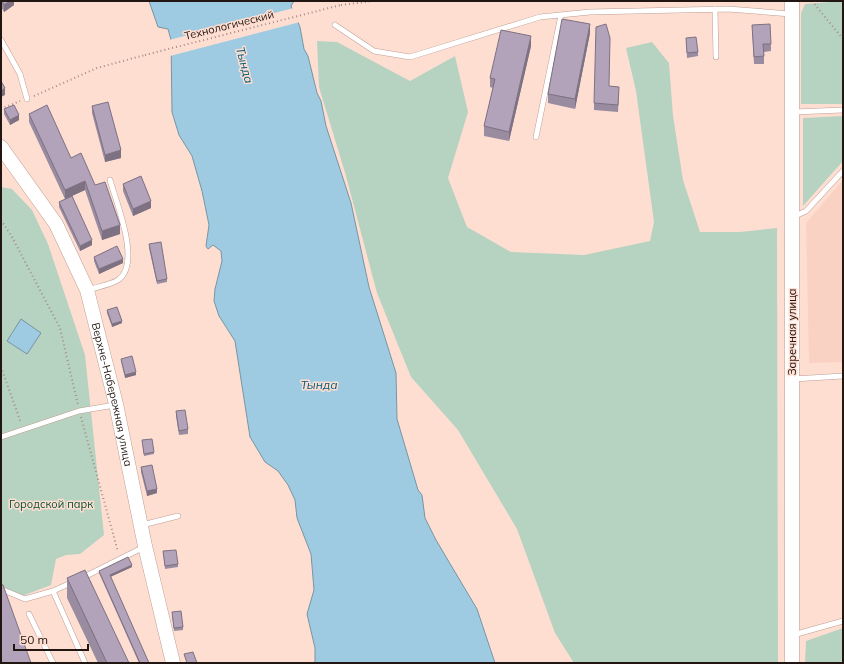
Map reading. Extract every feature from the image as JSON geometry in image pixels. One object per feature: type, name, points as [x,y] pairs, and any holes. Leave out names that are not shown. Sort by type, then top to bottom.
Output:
[{"type":"street","name":"Заречная улица","points":[[792,7],[792,663]]},
{"type":"street","name":"Верхне-Набережная улица","points":[[1,148],[56,224],[87,290],[116,404],[145,546],[173,663]]},
{"type":"lane","points":[[335,25],[374,51],[410,57],[540,16],[590,12],[792,7]]},
{"type":"lane","points":[[715,9],[716,56]]},
{"type":"lane","points":[[536,137],[562,14]]},
{"type":"lane","points":[[1,40],[20,74],[27,99]]},
{"type":"lane","points":[[793,112],[843,110]]},
{"type":"lane","points":[[793,218],[806,211],[843,171]]},
{"type":"lane","points":[[87,290],[118,280],[126,269],[128,240],[110,180]]},
{"type":"lane","points":[[792,379],[843,376]]},
{"type":"lane","points":[[1,437],[80,411],[116,404]]},
{"type":"lane","points":[[141,525],[178,516]]},
{"type":"lane","points":[[1,589],[26,599],[53,591],[145,546]]},
{"type":"lane","points":[[53,591],[85,663]]},
{"type":"lane","points":[[28,614],[53,663]]},
{"type":"lane","points":[[792,636],[843,621]]},
{"type":"path","name":"Технологический","points":[[1,109],[97,68],[341,5],[372,1]]},
{"type":"path","points":[[434,1],[565,1]]},
{"type":"path","points":[[812,1],[843,39]]},
{"type":"path","points":[[1,220],[12,237],[60,328],[80,411],[120,559]]},
{"type":"path","points":[[1,367],[23,430]]},
{"type":"shaded area","points":[[843,180],[843,362],[809,363],[806,223]]},
{"type":"green space","points":[[843,1],[843,104],[801,104],[801,13],[805,4]]},
{"type":"green space","points":[[317,41],[337,42],[410,81],[455,56],[468,112],[448,178],[467,227],[511,252],[584,255],[650,241],[654,222],[636,91],[626,48],[652,42],[669,63],[673,116],[683,180],[700,232],[740,232],[777,228],[778,663],[574,663],[555,633],[517,529],[458,430],[411,377],[377,293],[346,176],[319,87]]},
{"type":"green space","points":[[843,116],[843,161],[803,206],[803,118]]},
{"type":"green space","name":"Городской парк","points":[[1,187],[12,189],[32,210],[48,244],[85,355],[104,535],[80,554],[66,555],[56,559],[51,585],[22,596],[1,587]]},
{"type":"green space","points":[[843,628],[843,663],[805,663],[806,641]]},
{"type":"water","name":"Тында","points":[[149,1],[294,1],[291,6],[300,27],[304,49],[308,56],[317,93],[321,101],[326,126],[351,203],[369,287],[396,373],[397,419],[418,490],[422,495],[425,518],[436,540],[477,609],[495,663],[315,663],[315,648],[307,614],[314,590],[311,554],[297,518],[295,500],[288,485],[278,471],[265,462],[250,437],[235,341],[219,316],[214,301],[215,289],[222,261],[221,251],[213,245],[208,249],[206,246],[209,225],[202,191],[192,156],[179,135],[172,112],[171,40],[168,29],[158,27]]},
{"type":"water","points":[[21,319],[41,333],[27,354],[7,341]]},
{"type":"pier","points":[[294,8],[300,22],[170,56],[169,40]]},
{"type":"building","points":[[2,1],[10,1],[4,5]]},
{"type":"building","points":[[562,19],[590,24],[575,99],[548,94]]},
{"type":"building","points":[[606,24],[610,38],[609,86],[619,87],[618,105],[594,103],[596,27]]},
{"type":"building","points":[[770,24],[771,44],[763,44],[764,56],[754,57],[752,25]]},
{"type":"building","points":[[501,30],[531,36],[509,132],[484,126],[495,79],[490,78]]},
{"type":"building","points":[[696,37],[698,52],[687,53],[686,38]]},
{"type":"building","points":[[1,81],[5,88],[1,91]]},
{"type":"building","points":[[108,102],[121,150],[105,155],[92,106]]},
{"type":"building","points":[[14,105],[19,115],[10,120],[4,109]]},
{"type":"building","points":[[47,105],[71,158],[81,153],[95,185],[105,182],[120,225],[102,231],[85,181],[65,190],[29,114]]},
{"type":"building","points":[[141,176],[151,201],[133,209],[123,184]]},
{"type":"building","points":[[72,196],[92,240],[80,246],[59,202]]},
{"type":"building","points":[[161,242],[167,279],[157,281],[149,244]]},
{"type":"building","points":[[117,246],[123,259],[99,269],[94,257]]},
{"type":"building","points":[[117,307],[122,321],[112,324],[107,310]]},
{"type":"building","points":[[132,356],[136,372],[125,375],[121,359]]},
{"type":"building","points":[[185,410],[188,429],[179,431],[176,411]]},
{"type":"building","points":[[152,439],[154,452],[144,454],[142,440]]},
{"type":"building","points":[[152,465],[157,489],[147,491],[141,467]]},
{"type":"building","points":[[176,550],[178,564],[165,566],[163,551]]},
{"type":"building","points":[[128,557],[132,565],[110,575],[149,663],[140,663],[99,571]]},
{"type":"building","points":[[85,570],[129,663],[107,663],[67,578]]},
{"type":"building","points":[[1,584],[3,585],[31,663],[1,663]]},
{"type":"building","points":[[181,611],[183,627],[174,628],[172,612]]},
{"type":"building","points":[[193,652],[197,663],[187,663],[184,654]]}]
